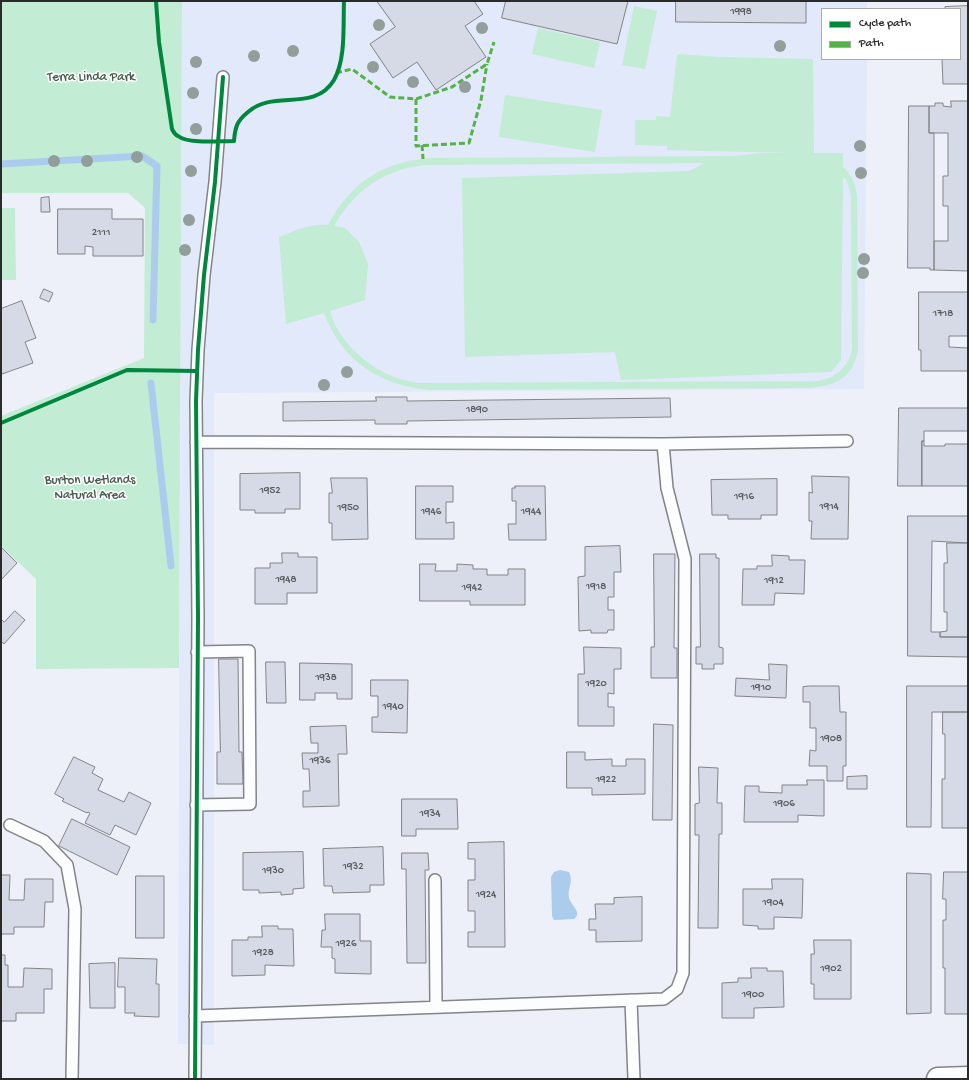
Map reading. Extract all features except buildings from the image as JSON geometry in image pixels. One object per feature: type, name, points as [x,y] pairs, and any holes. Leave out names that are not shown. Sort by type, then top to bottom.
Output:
[{"type":"main road","points":[[938,1079],[968,1078]]},
{"type":"lane","points":[[195,1079],[197,652],[196,401],[198,350],[204,275],[215,182],[223,77]]},
{"type":"lane","points":[[196,442],[663,444],[847,441]]},
{"type":"lane","points":[[195,1016],[664,999],[677,990],[683,973],[685,559],[667,488],[663,444]]},
{"type":"lane","points":[[196,805],[250,804],[249,651],[197,652]]},
{"type":"lane","points":[[10,825],[44,841],[67,865],[75,910],[72,1079]]},
{"type":"lane","points":[[435,880],[436,1008]]},
{"type":"lane","points":[[631,1000],[634,1079]]},
{"type":"shaded area","points":[[182,1],[867,1],[867,8],[821,8],[821,60],[867,60],[864,389],[214,393],[214,1045],[178,1044]]},
{"type":"green space","points":[[1,1],[182,1],[179,668],[36,669],[36,579],[1,546],[1,416],[144,358],[145,208],[128,193],[1,193]]},
{"type":"green space","points":[[634,6],[657,11],[645,69],[622,65]]},
{"type":"green space","points":[[538,28],[600,42],[594,68],[532,54]]},
{"type":"green space","points":[[677,54],[719,57],[813,59],[814,153],[843,153],[843,167],[853,180],[857,197],[858,350],[851,369],[839,380],[832,384],[804,388],[431,390],[412,388],[395,383],[379,377],[365,368],[341,345],[324,313],[286,324],[279,237],[309,226],[328,225],[347,197],[358,186],[369,177],[397,164],[431,158],[734,156],[762,153],[794,153],[667,150],[667,146],[635,145],[635,120],[656,120],[656,116],[670,117]],"holes":[[[705,163],[689,171],[462,178],[465,357],[615,352],[621,380],[831,372],[841,360],[843,176],[847,181],[851,196],[852,349],[848,361],[835,375],[816,381],[418,383],[391,376],[374,367],[358,354],[343,338],[333,320],[330,311],[365,300],[368,264],[359,242],[345,228],[335,226],[335,224],[352,200],[374,182],[386,176],[413,167],[428,165]]]},
{"type":"green space","points":[[505,95],[602,110],[595,152],[499,137]]},
{"type":"green space","points":[[1,208],[15,208],[16,280],[1,280]]},
{"type":"water","points":[[560,870],[569,872],[571,879],[569,898],[577,911],[574,919],[554,920],[552,916],[551,877],[554,872]]},
{"type":"waterway","points":[[1,164],[142,156],[157,166],[153,320]]},
{"type":"waterway","points":[[151,383],[171,566]]},
{"type":"marked path","points":[[336,73],[352,69],[390,97],[416,99],[452,87],[487,64],[494,42]]},
{"type":"marked path","points":[[416,99],[416,146],[469,143],[481,100],[487,64]]},
{"type":"marked path","points":[[422,145],[423,159]]},
{"type":"cycle path","points":[[156,1],[159,42],[172,129],[176,135],[183,139],[213,142],[234,141],[235,132],[239,121],[258,105],[281,100],[305,99],[316,96],[326,90],[338,72],[343,42],[344,1]]},
{"type":"cycle path","points":[[195,1079],[198,618],[196,401],[198,350],[204,275],[215,182],[223,77]]},
{"type":"cycle path","points":[[1,423],[127,370],[197,371]]},
{"type":"park label","name":"Terra Linda Park","points":[[91,78]]},
{"type":"park label","name":"Burton Wetlands Natural Area","points":[[90,488]]}]
